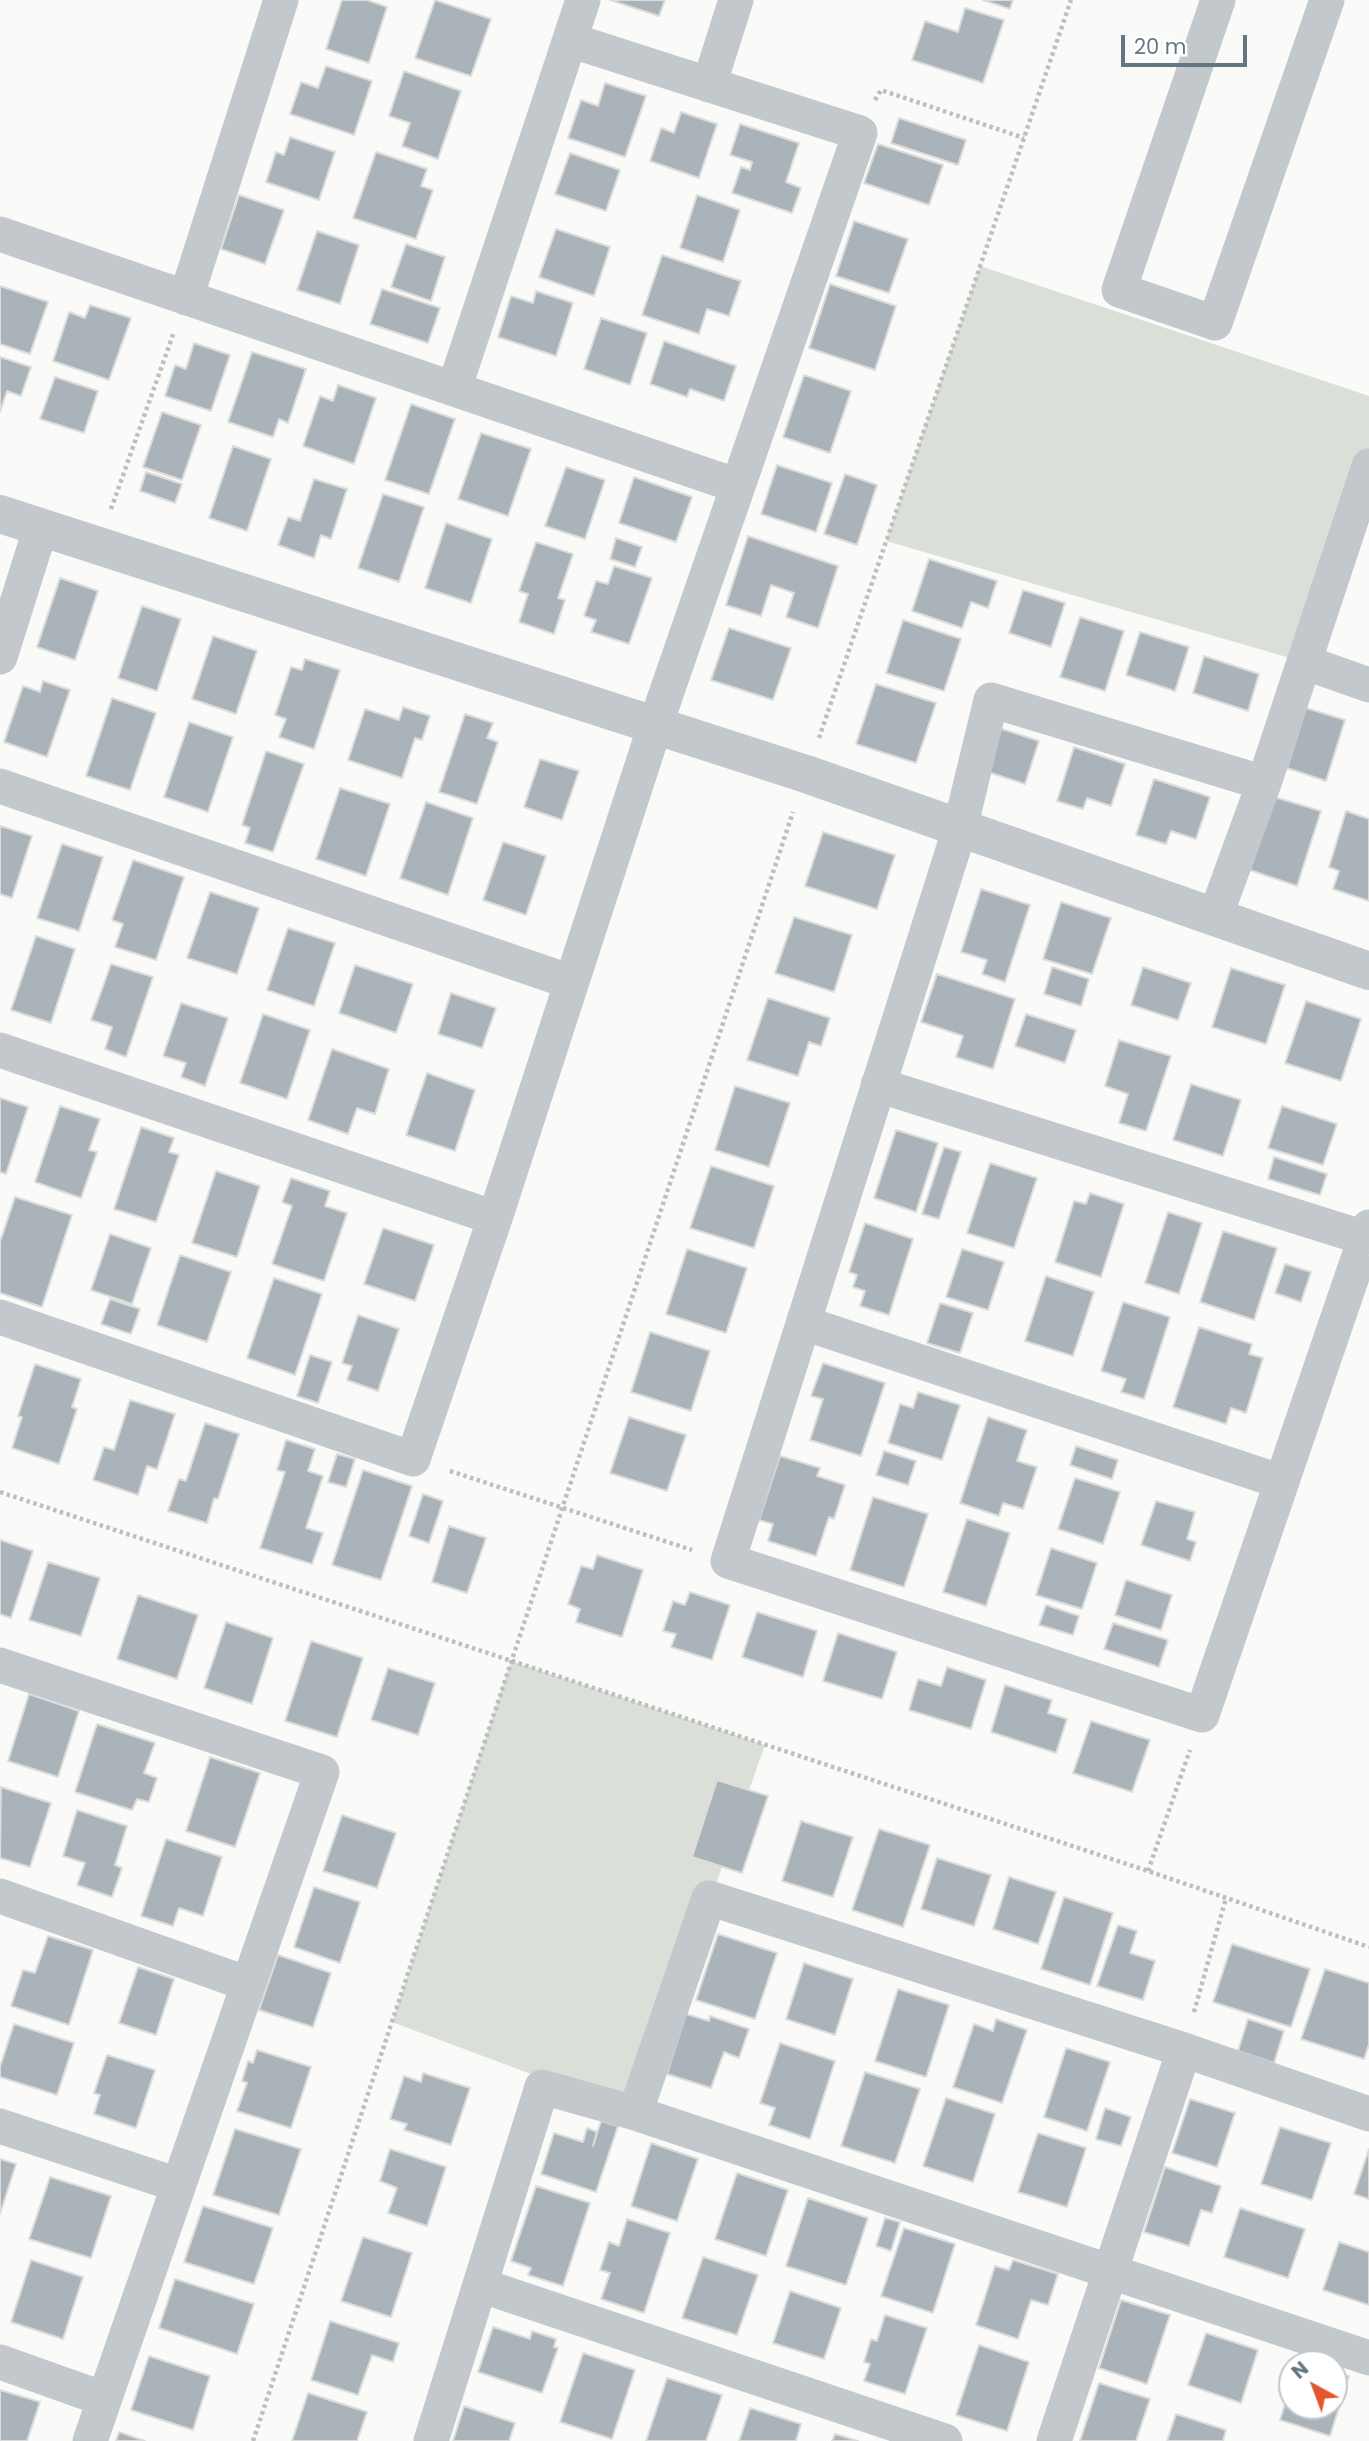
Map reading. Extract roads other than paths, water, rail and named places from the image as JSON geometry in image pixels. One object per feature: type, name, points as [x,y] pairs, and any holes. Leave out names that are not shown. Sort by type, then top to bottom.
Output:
[{"type":"street","points":[[186,298],[281,0]]},
{"type":"street","points":[[454,390],[583,0]]},
{"type":"street","points":[[709,85],[736,0]]},
{"type":"street","points":[[1218,0],[1119,290],[1215,323],[1328,0]]},
{"type":"street","points":[[0,1317],[413,1459],[495,1218],[655,726],[860,133],[570,40]]},
{"type":"street","points":[[0,234],[738,486]]},
{"type":"street","points":[[1215,917],[1265,783],[1369,466]]},
{"type":"street","points":[[0,514],[806,774],[1369,971]]},
{"type":"street","points":[[0,657],[41,527]]},
{"type":"street","points":[[1304,662],[1369,685]]},
{"type":"street","points":[[878,1085],[1367,1232],[1202,1715],[728,1561],[804,1323],[878,1085],[960,828],[991,700],[1265,783]]},
{"type":"street","points":[[0,786],[571,982]]},
{"type":"street","points":[[0,1050],[495,1218]]},
{"type":"street","points":[[804,1323],[1282,1482]]},
{"type":"street","points":[[0,1665],[322,1772],[90,2441]]},
{"type":"street","points":[[0,1896],[248,1984]]},
{"type":"street","points":[[635,2113],[709,1898],[1184,2050],[1369,2114]]},
{"type":"street","points":[[1054,2441],[1184,2050]]},
{"type":"street","points":[[431,2441],[542,2087],[635,2113],[1369,2358]]},
{"type":"street","points":[[0,2126],[178,2185]]},
{"type":"street","points":[[480,2285],[945,2441]]},
{"type":"street","points":[[0,2362],[104,2399]]}]
